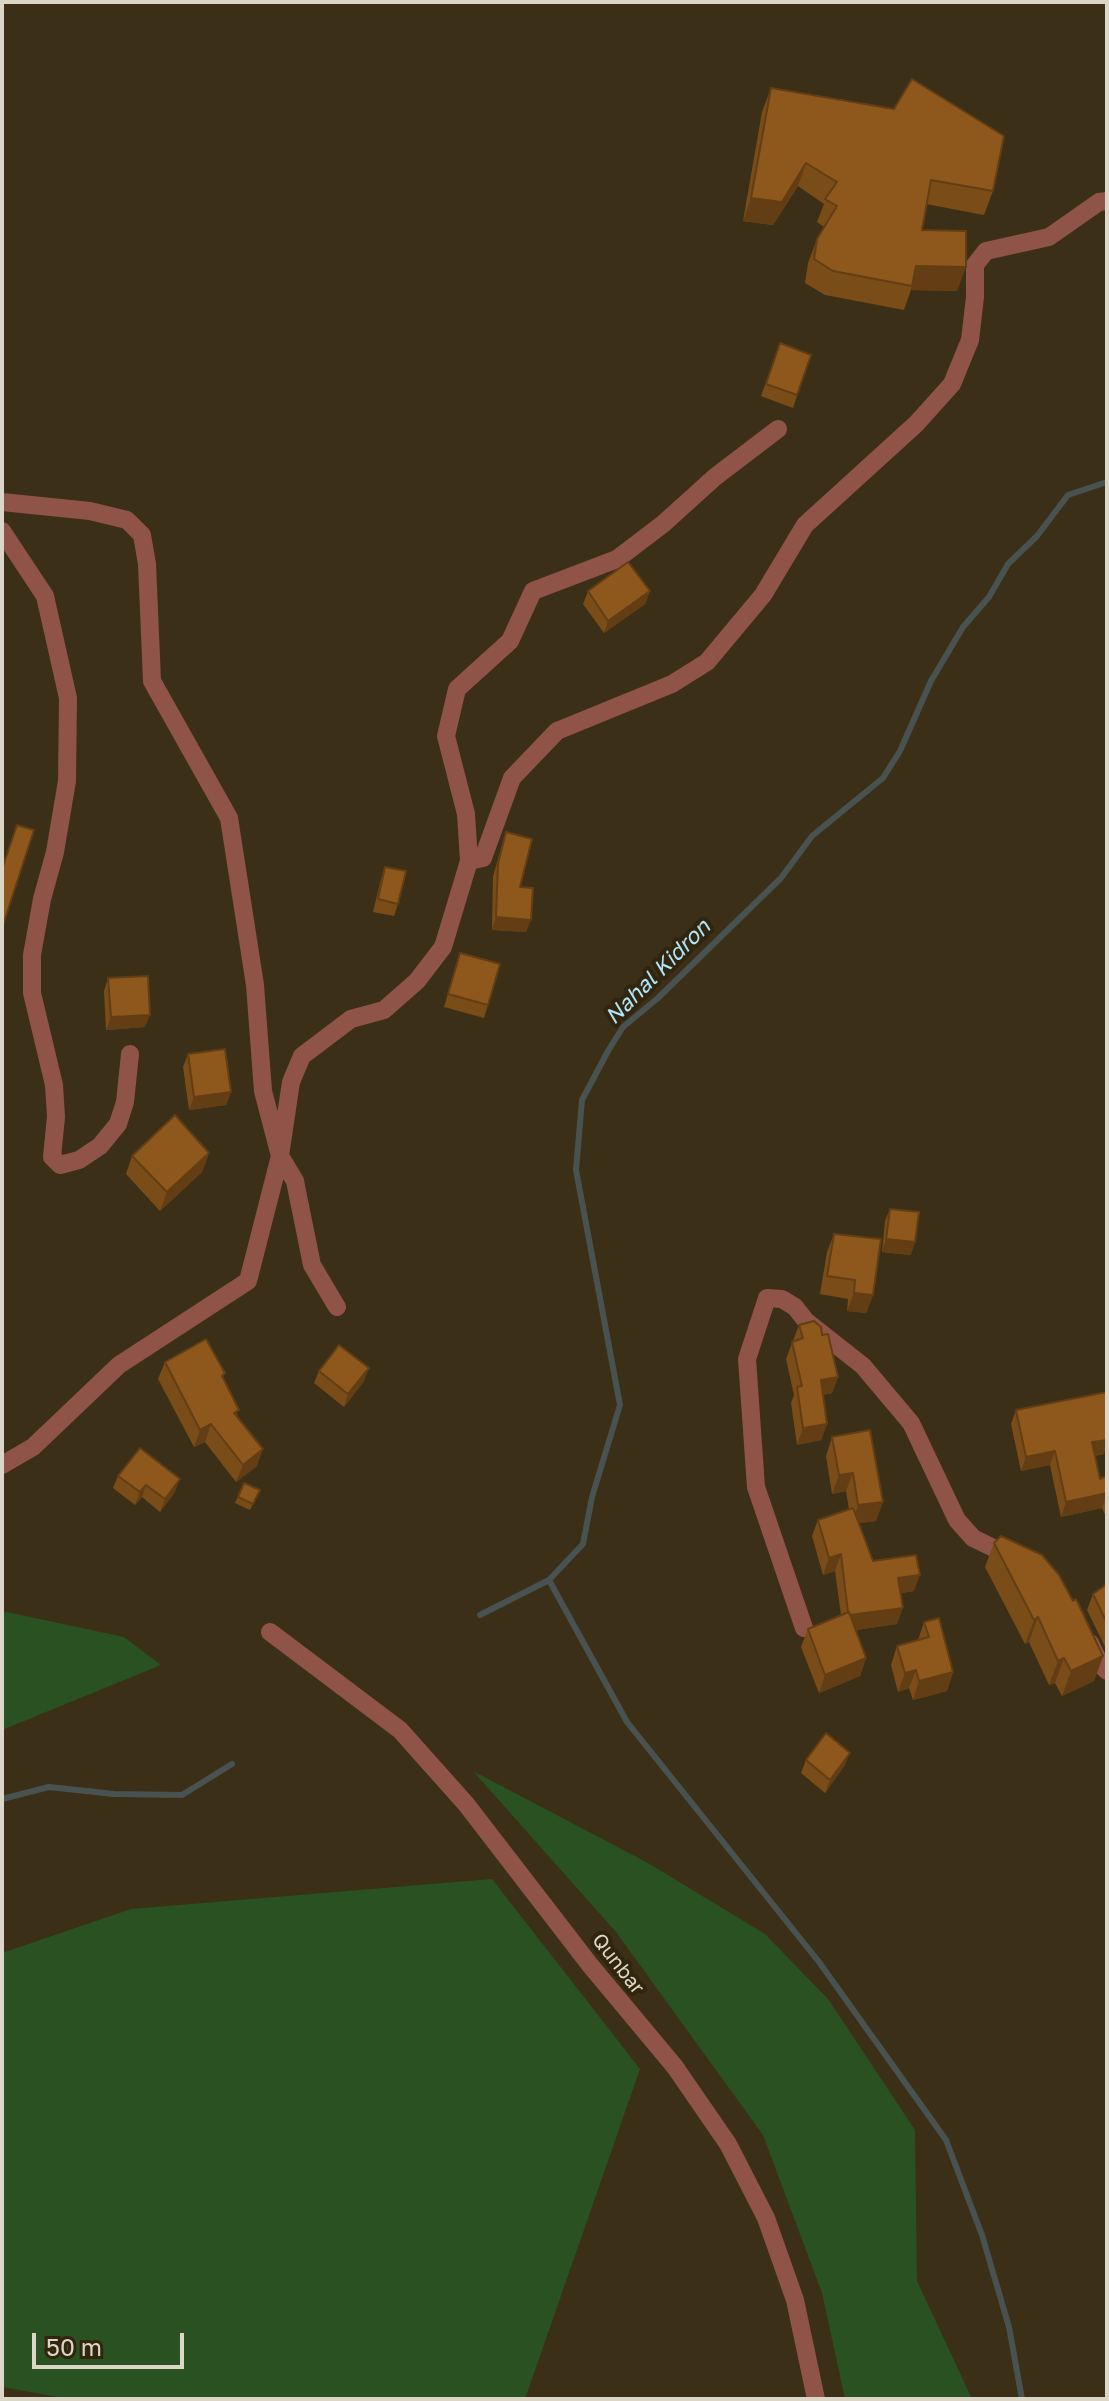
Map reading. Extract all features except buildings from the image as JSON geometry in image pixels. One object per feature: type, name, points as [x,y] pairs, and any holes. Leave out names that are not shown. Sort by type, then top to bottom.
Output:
[{"type":"street","points":[[469,861],[483,858],[512,778],[557,731],[672,684],[707,662],[763,595],[805,525],[916,424],[952,384],[970,340],[975,265],[986,251],[1049,237],[1099,202],[1107,201]]},
{"type":"street","points":[[2,1465],[33,1447],[119,1365],[248,1281],[280,1156],[291,1082],[302,1056],[351,1019],[384,1010],[417,981],[443,947],[469,861],[466,814],[446,736],[457,689],[510,641],[533,591],[617,559],[778,429]]},
{"type":"street","points":[[2,502],[90,511],[127,520],[142,535],[147,564],[152,681],[229,818],[255,985],[263,1091],[280,1156],[295,1181],[312,1265],[337,1307]]},
{"type":"street","points":[[2,531],[45,596],[68,698],[67,781],[32,955],[32,993],[54,1085],[56,1117],[52,1157],[60,1165],[79,1160],[100,1146],[118,1124],[125,1102],[130,1054]]},
{"type":"street","points":[[804,1628],[756,1487],[747,1359],[767,1298],[782,1299],[795,1307],[823,1336],[863,1366],[911,1423],[957,1520],[973,1538],[1028,1565]]},
{"type":"street","points":[[1082,1627],[1100,1664],[1107,1671]]},
{"type":"street","name":"Qunbar","points":[[270,1632],[400,1730],[466,1804],[599,1977],[675,2067],[728,2144],[766,2218],[795,2300],[816,2399]]},
{"type":"green space","points":[[2,1611],[124,1637],[161,1665],[2,1730]]},
{"type":"green space","points":[[473,1771],[648,1863],[765,1934],[828,1999],[915,2130],[917,2281],[972,2399],[845,2399],[822,2293],[763,2135],[616,1932]]},
{"type":"green space","points":[[492,1879],[640,2069],[525,2399],[69,2399],[2,2387],[2,1953],[131,1909]]},
{"type":"waterway","name":"Nahal Kidron","points":[[480,1615],[549,1580],[583,1544],[592,1497],[620,1405],[576,1170],[582,1100],[608,1051],[623,1027],[658,998],[781,878],[812,836],[883,778],[900,751],[931,681],[963,627],[989,597],[1008,564],[1037,536],[1068,495],[1107,482]]},
{"type":"waterway","points":[[549,1580],[627,1722],[819,1962],[946,2140],[982,2235],[1009,2327],[1022,2399]]},
{"type":"waterway","name":"Nahal Kidron","points":[[2,1799],[49,1787],[114,1794],[182,1795],[232,1764]]}]
